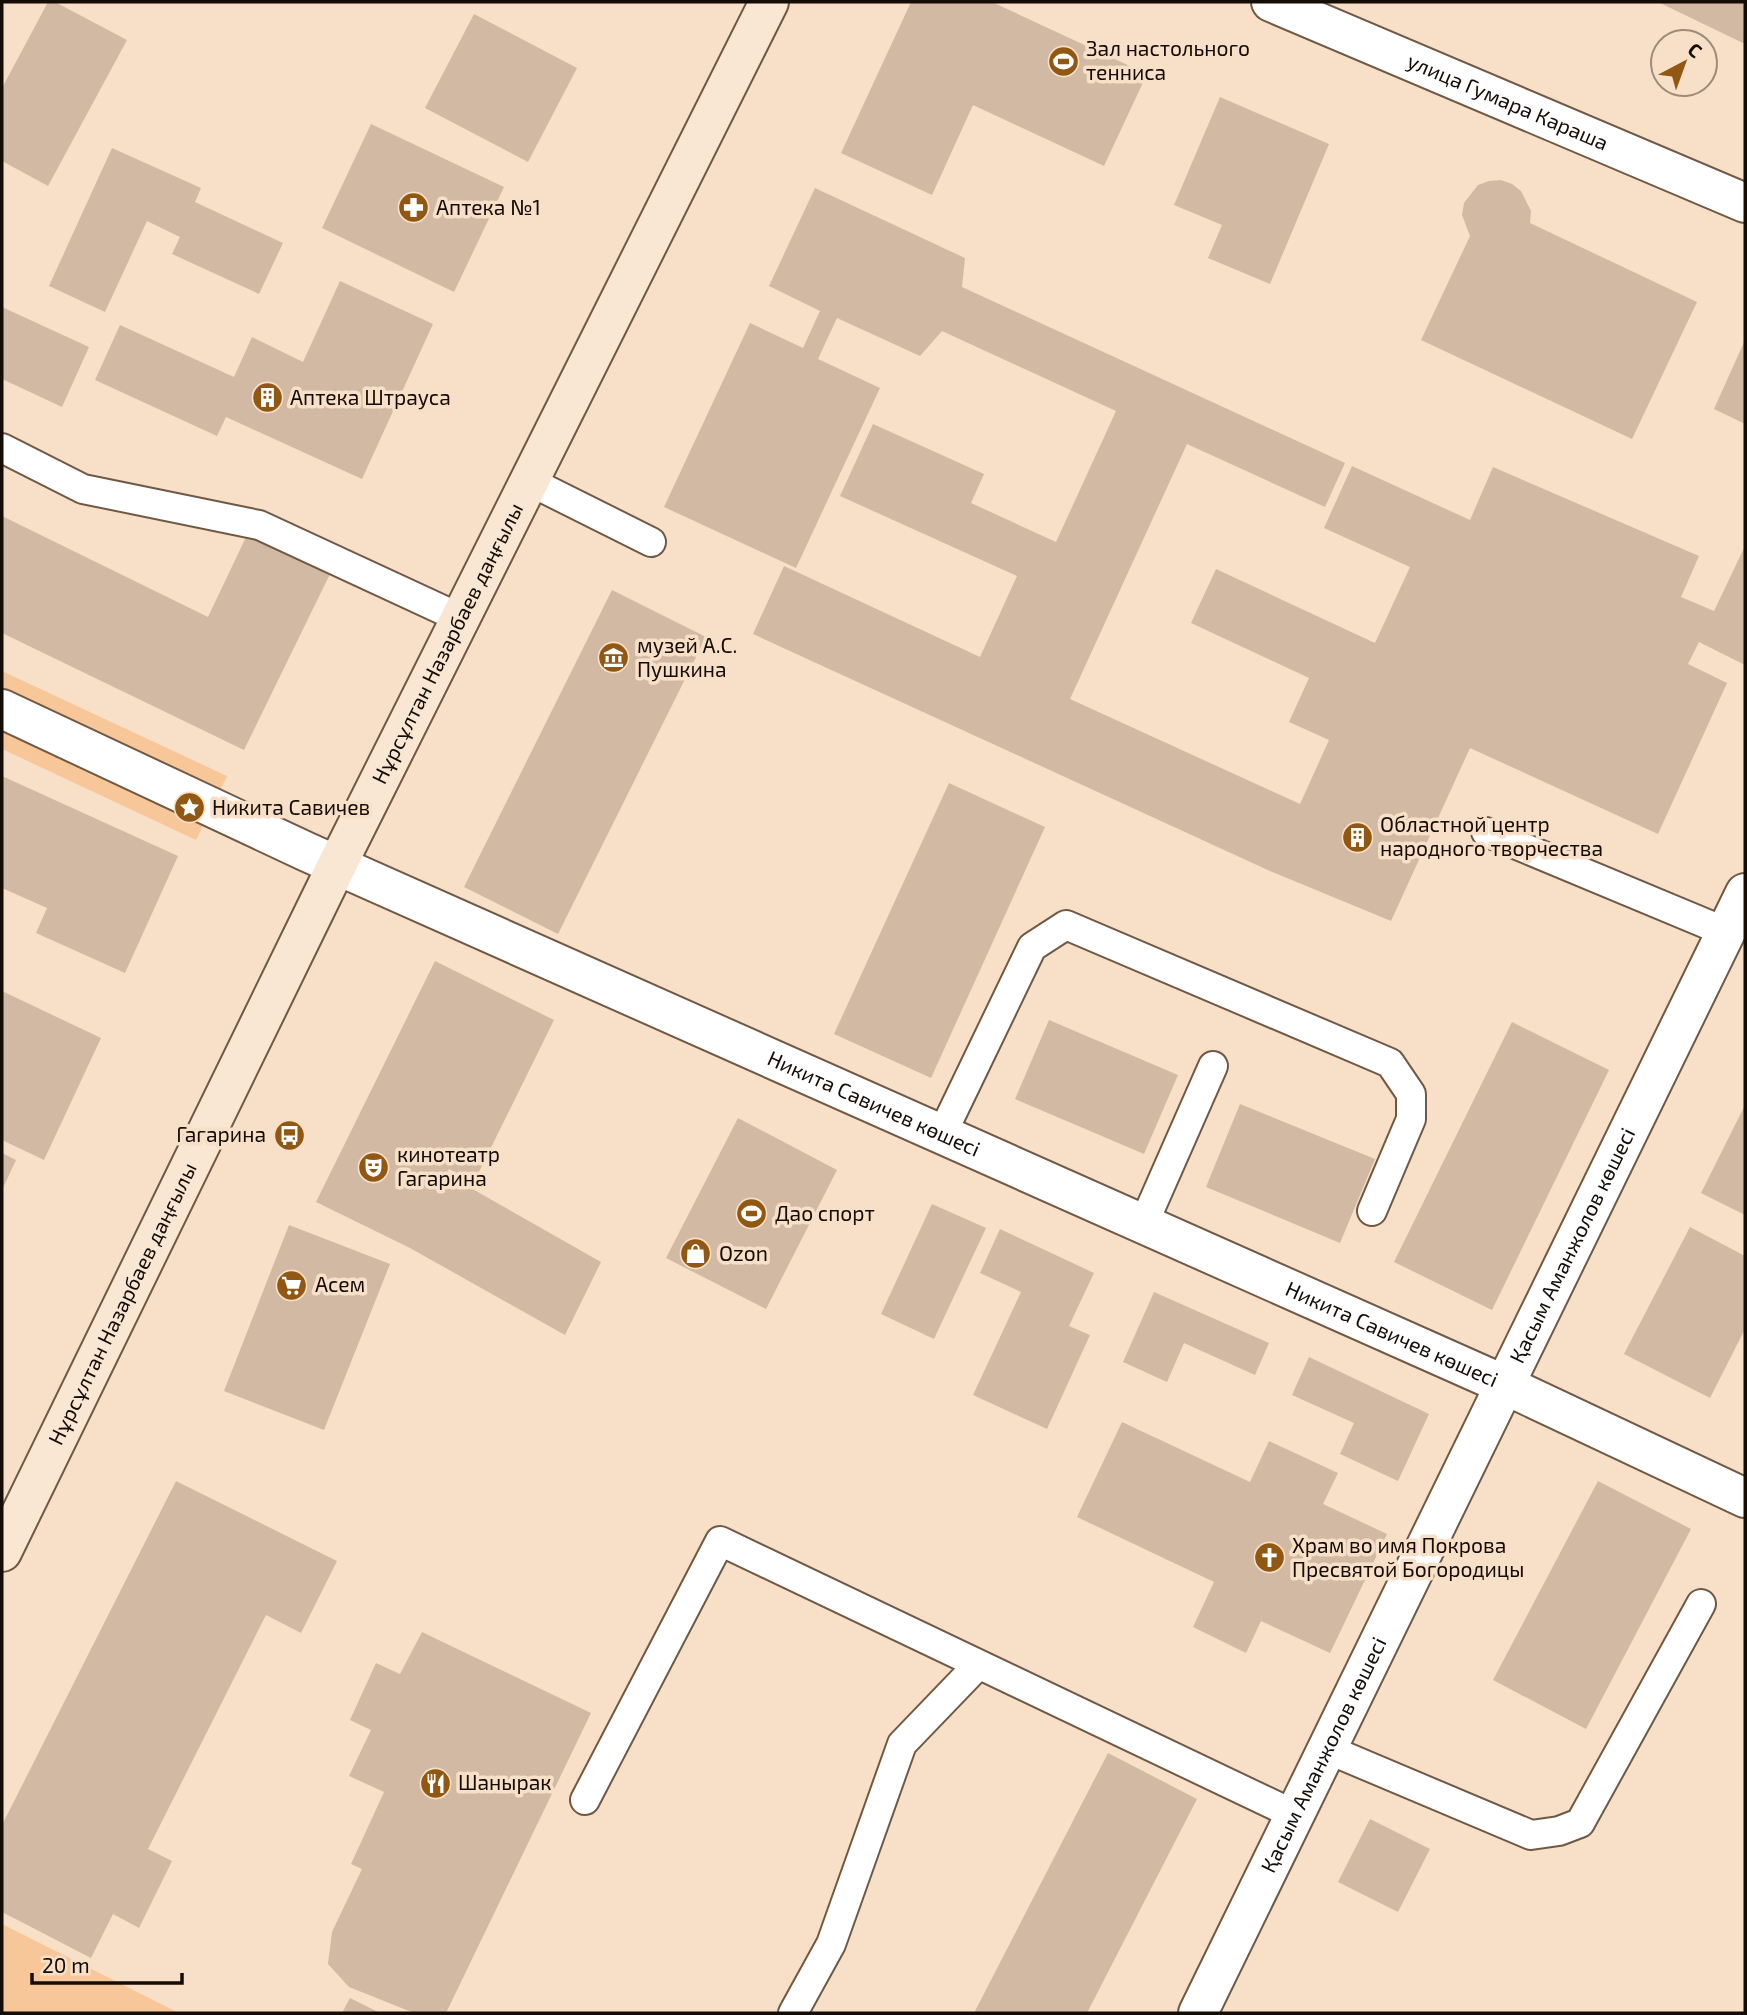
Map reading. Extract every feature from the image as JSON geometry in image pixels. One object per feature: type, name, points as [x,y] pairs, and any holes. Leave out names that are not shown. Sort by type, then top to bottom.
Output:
[{"type":"main road","name":"Нұрсұлтан Назарбаев даңғылы","points":[[2,1552],[322,858],[460,618],[769,2]]},
{"type":"street","name":"улица Гумара Караша","points":[[1271,2],[1745,203]]},
{"type":"street","name":"Никита Савичев көшесі","points":[[2,709],[322,858],[1505,1385],[1745,1497]]},
{"type":"street","name":"Қасым Аманжолов көшесі","points":[[1198,2013],[1745,893]]},
{"type":"lane","points":[[2,448],[83,489],[259,525],[460,618]]},
{"type":"lane","points":[[528,481],[651,542]]},
{"type":"lane","points":[[1486,832],[1726,932]]},
{"type":"lane","points":[[941,1136],[1032,947],[1066,925],[1390,1063],[1411,1094],[1411,1119],[1372,1211]]},
{"type":"lane","points":[[1143,1225],[1213,1066]]},
{"type":"lane","points":[[585,1800],[720,1541],[1295,1815]]},
{"type":"lane","points":[[1327,1749],[1531,1835],[1559,1831],[1580,1823],[1701,1604]]},
{"type":"lane","points":[[793,2013],[831,1944],[902,1744],[978,1665]]},
{"type":"shaded area","points":[[2,671],[227,776],[196,840],[2,749]]},
{"type":"shaded area","points":[[2,1924],[177,2012],[177,2013],[2,2013]]},
{"type":"building","points":[[48,2],[55,2],[127,40],[48,186],[2,161],[2,88]]},
{"type":"building","points":[[911,2],[992,2],[1147,74],[1104,166],[973,105],[932,195],[841,153]]},
{"type":"building","points":[[1658,2],[1745,2],[1745,44],[1719,31],[1719,28],[1712,28]]},
{"type":"building","points":[[474,14],[577,68],[528,162],[425,108]]},
{"type":"building","points":[[1220,97],[1329,144],[1270,284],[1208,258],[1222,225],[1174,205]]},
{"type":"building","name":"Аптека №1","points":[[371,124],[504,187],[454,292],[322,228]]},
{"type":"building","points":[[112,148],[201,188],[195,202],[283,243],[259,294],[172,254],[180,237],[147,221],[105,312],[49,286]]},
{"type":"building","points":[[1501,180],[1521,191],[1531,211],[1530,223],[1697,302],[1632,439],[1421,340],[1470,236],[1462,215],[1464,203],[1478,185]]},
{"type":"building","points":[[815,188],[965,258],[962,287],[1345,463],[1325,507],[1187,444],[1070,699],[1300,804],[1329,740],[1289,722],[1309,678],[1191,623],[1216,569],[1375,643],[1410,567],[1324,528],[1352,466],[1470,520],[1493,467],[1699,556],[1681,597],[1714,611],[1745,546],[1745,665],[1699,642],[1688,664],[1727,683],[1658,834],[1470,748],[1391,921],[1270,871],[753,634],[784,566],[980,657],[1017,576],[840,496],[873,424],[984,474],[971,503],[1056,542],[1116,411],[942,331],[920,356],[837,318],[818,359],[880,388],[796,568],[664,507],[750,323],[803,348],[820,311],[769,286]]},
{"type":"building","name":"Аптека Штрауса","points":[[340,281],[433,324],[362,479],[226,417],[217,436],[95,380],[120,325],[234,377],[252,337],[303,362]]},
{"type":"building","points":[[2,307],[89,347],[62,407],[2,379]]},
{"type":"building","points":[[1745,340],[1745,424],[1714,409]]},
{"type":"building","points":[[2,516],[208,617],[247,535],[330,574],[244,750],[2,633]]},
{"type":"building","points":[[612,590],[706,637],[558,934],[464,887]]},
{"type":"building","points":[[2,776],[178,856],[125,973],[36,933],[47,908],[2,888]]},
{"type":"building","points":[[949,783],[1045,827],[931,1078],[834,1034]]},
{"type":"building","points":[[435,961],[554,1020],[474,1182],[449,1169],[446,1174],[601,1262],[565,1335],[410,1248],[316,1202]]},
{"type":"building","points":[[2,991],[101,1038],[44,1160],[2,1140]]},
{"type":"building","points":[[1049,1020],[1178,1075],[1144,1154],[1015,1099]]},
{"type":"building","points":[[1512,1022],[1609,1070],[1492,1310],[1394,1262]]},
{"type":"building","points":[[1240,1104],[1375,1159],[1340,1243],[1206,1187]]},
{"type":"building","points":[[1745,1105],[1745,1215],[1701,1193]]},
{"type":"building","name":"Дао спорт","points":[[738,1118],[837,1170],[766,1309],[666,1258]]},
{"type":"building","points":[[2,1153],[16,1160],[2,1190]]},
{"type":"building","points":[[932,1204],[986,1228],[934,1339],[881,1314]]},
{"type":"building","points":[[289,1225],[390,1264],[324,1430],[224,1391]]},
{"type":"building","points":[[1690,1227],[1745,1256],[1745,1329],[1710,1398],[1624,1354]]},
{"type":"building","points":[[1000,1229],[1094,1273],[1069,1326],[1090,1335],[1047,1429],[973,1395],[1021,1292],[980,1273]]},
{"type":"building","points":[[1154,1292],[1269,1343],[1255,1375],[1184,1343],[1167,1382],[1123,1362]]},
{"type":"building","points":[[1309,1357],[1429,1414],[1398,1481],[1340,1454],[1354,1423],[1292,1395]]},
{"type":"building","name":"Храм во имя Покрова Пресвятой Богородицы","points":[[1122,1422],[1250,1482],[1269,1441],[1338,1473],[1323,1504],[1387,1534],[1330,1653],[1261,1621],[1246,1653],[1193,1627],[1214,1582],[1077,1517]]},
{"type":"building","points":[[176,1481],[337,1561],[301,1633],[266,1615],[148,1849],[172,1861],[139,1928],[113,1914],[91,1958],[2,1912],[2,1825]]},
{"type":"building","points":[[1598,1481],[1691,1529],[1586,1729],[1493,1680]]},
{"type":"building","points":[[422,1632],[591,1713],[446,2013],[414,2013],[349,1987],[328,1964],[332,1932],[362,1869],[351,1864],[384,1792],[349,1776],[371,1730],[350,1720],[376,1663],[400,1674]]},
{"type":"building","points":[[1108,1753],[1197,1799],[1087,2013],[974,2013]]},
{"type":"building","points":[[1370,1819],[1430,1849],[1398,1912],[1338,1882]]},
{"type":"building","points":[[350,1998],[380,2013],[342,2013]]},
{"type":"place","name":"Зал настольного тенниса","points":[[1063,61]]},
{"type":"place","name":"Аптека №1","points":[[413,208]]},
{"type":"place","name":"Аптека Штрауса","points":[[267,398]]},
{"type":"place","name":"музей А.С. Пушкина","points":[[614,658]]},
{"type":"place","name":"Никита Савичев","points":[[189,808]]},
{"type":"place","name":"Областной центр народного творчества","points":[[1357,837]]},
{"type":"place","name":"Гагарина","points":[[289,1135]]},
{"type":"place","name":"кинотеатр Гагарина","points":[[374,1167]]},
{"type":"place","name":"Дао спорт","points":[[752,1214]]},
{"type":"place","name":"Ozon","points":[[696,1254]]},
{"type":"place","name":"Асем","points":[[292,1285]]},
{"type":"place","name":"Храм во имя Покрова Пресвятой Богородицы","points":[[1269,1558]]},
{"type":"place","name":"Шанырак","points":[[435,1783]]}]
